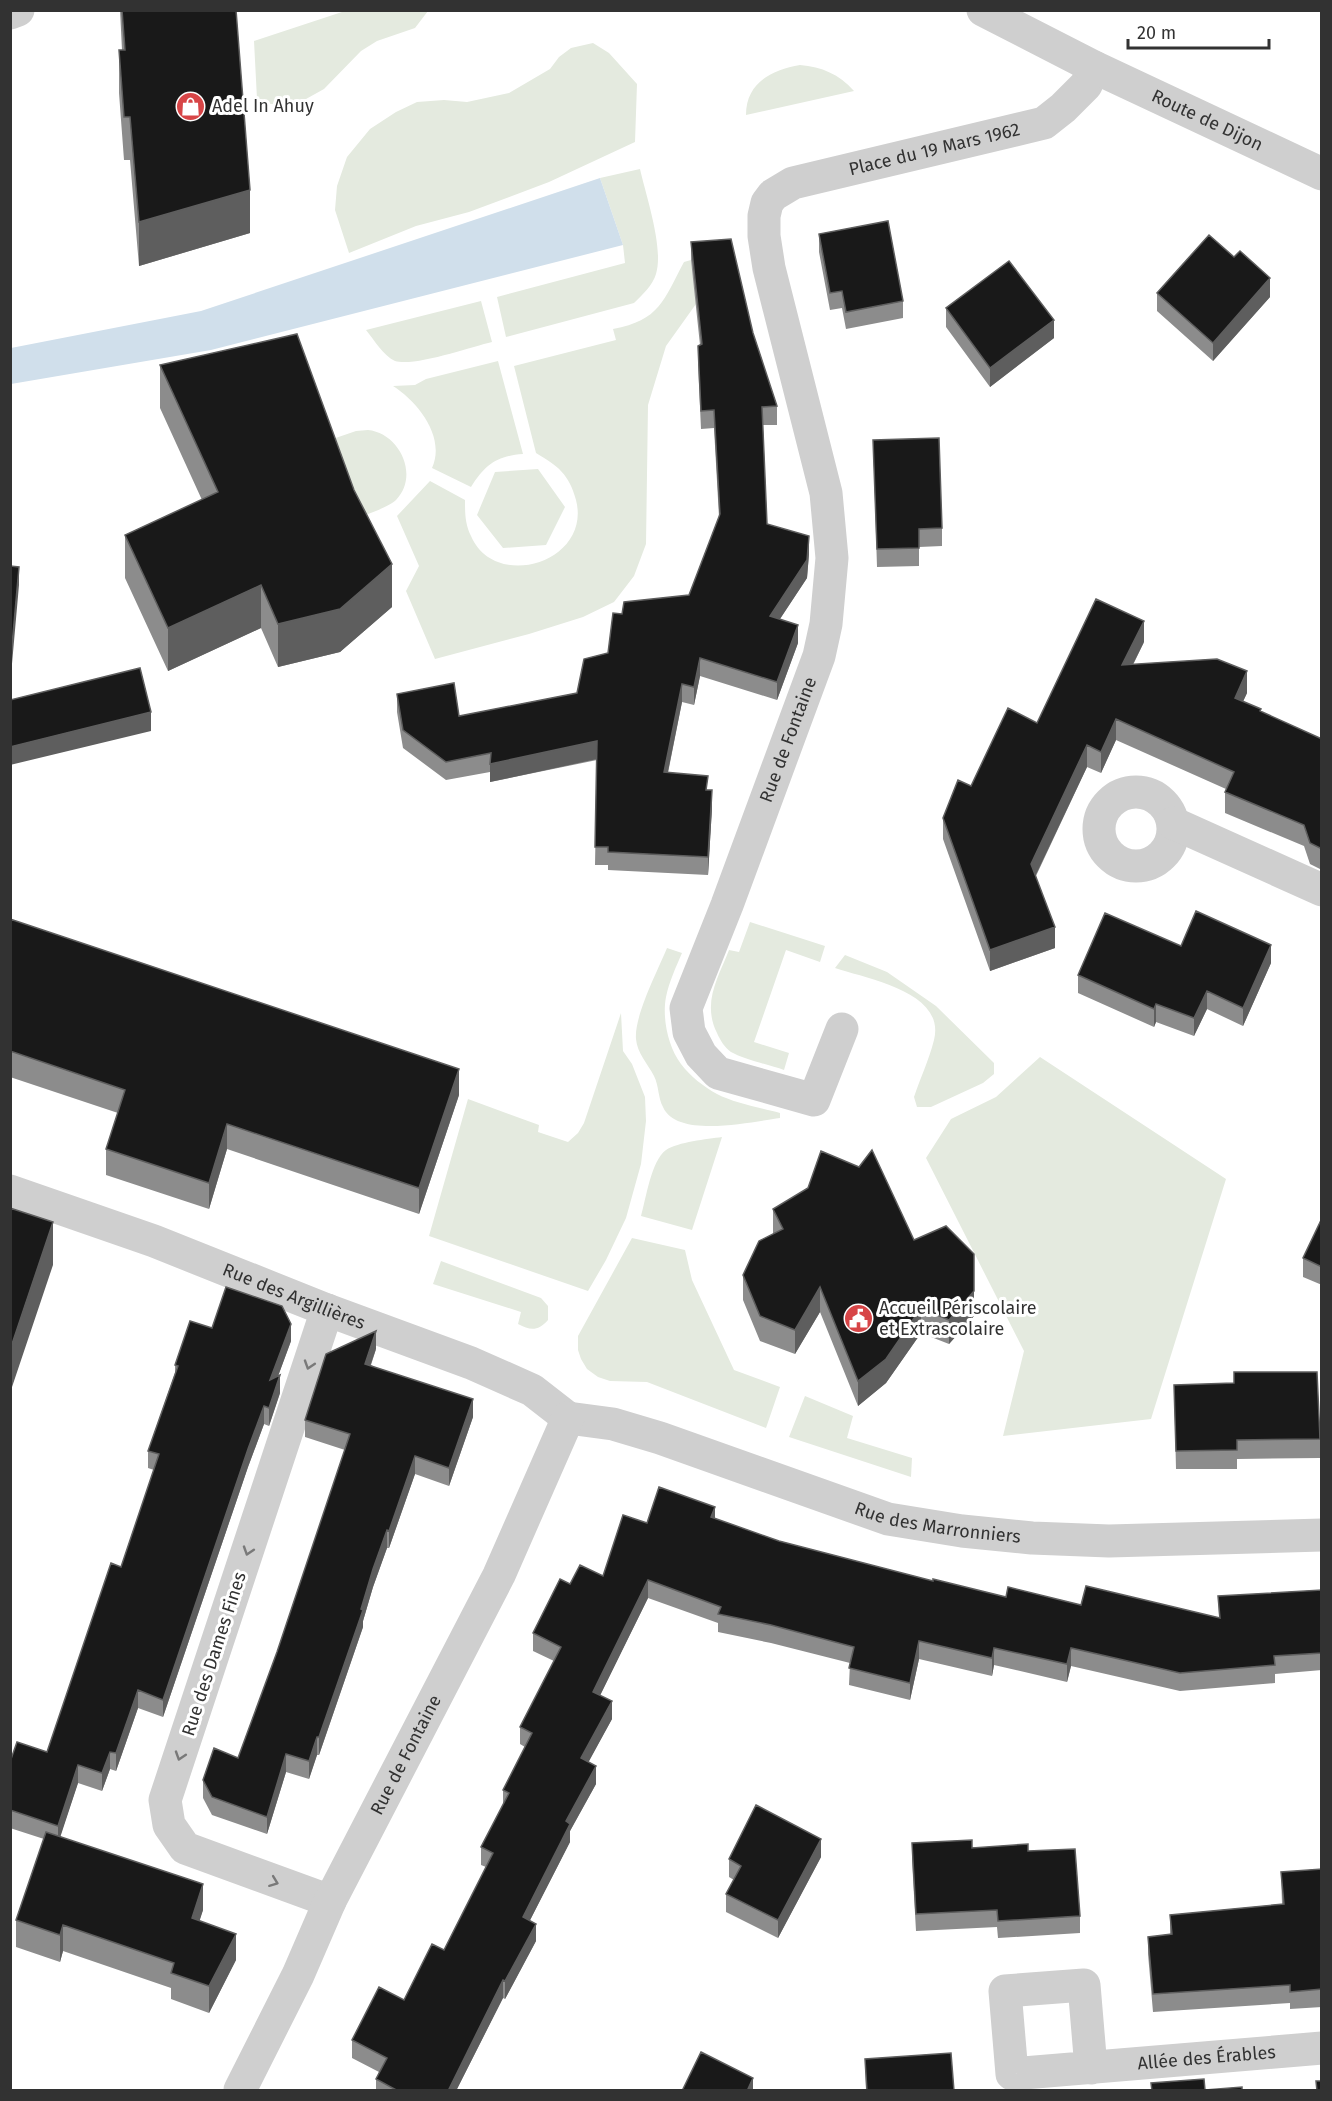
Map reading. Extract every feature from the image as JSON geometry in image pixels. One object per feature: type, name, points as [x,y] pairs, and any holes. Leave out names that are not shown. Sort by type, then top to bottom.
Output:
[{"type":"street","points":[[10,13],[18,10]]},
{"type":"street","name":"Route de Dijon","points":[[982,10],[1094,67],[1322,174]]},
{"type":"street","name":"Place du 19 Mars 1962","points":[[764,216],[767,203],[773,195],[793,183],[1044,123],[1064,108],[1086,85],[1094,67]]},
{"type":"street","name":"Rue de Fontaine","points":[[764,216],[764,236],[769,268],[826,493],[832,558],[829,602],[819,656],[727,905],[686,1008],[689,1032],[701,1055],[718,1073],[814,1100],[842,1029]]},
{"type":"street","points":[[1173,823],[1322,890]]},
{"type":"street","name":"Rue des Argillières","points":[[10,1191],[154,1241],[327,1310],[492,1372],[532,1390],[568,1418]]},
{"type":"street","name":"Rue des Dames Fines","points":[[327,1310],[165,1800],[169,1825],[185,1848],[330,1901]]},
{"type":"street","name":"Rue de Fontaine","points":[[240,2091],[298,1975],[330,1901],[499,1575],[568,1418]]},
{"type":"street","name":"Rue des Marronniers","points":[[568,1418],[613,1424],[660,1438],[888,1520],[1032,1538],[1109,1541],[1322,1535]]},
{"type":"street","name":"Allée des Érables","points":[[1091,2068],[1322,2048]]},
{"type":"shaded area","points":[[345,11],[428,11],[415,28],[377,41],[361,51],[324,89],[306,99],[289,104],[271,104],[257,99],[254,41]]},
{"type":"shaded area","points":[[593,43],[609,53],[637,84],[635,142],[549,182],[469,212],[416,226],[349,253],[335,210],[337,186],[347,157],[370,129],[417,102],[444,100],[467,102],[509,93],[550,69],[559,57],[571,48]]},
{"type":"shaded area","points":[[800,65],[830,72],[854,91],[746,115],[750,94],[755,86],[779,70]]},
{"type":"shaded area","points":[[640,169],[658,250],[656,274],[647,290],[634,303],[506,337],[497,297],[625,263],[623,245],[600,178]]},
{"type":"shaded area","points":[[691,260],[696,304],[666,346],[648,405],[646,544],[634,576],[614,602],[583,617],[435,659],[406,591],[419,566],[397,516],[430,481],[465,500],[466,523],[471,536],[483,553],[500,563],[519,566],[538,562],[556,553],[570,540],[577,522],[576,500],[562,472],[536,453],[514,366],[616,340],[613,329],[629,325],[651,314],[665,298],[684,262]]},
{"type":"shaded area","points":[[481,301],[492,342],[443,356],[415,361],[395,361],[383,352],[366,330]]},
{"type":"shaded area","points":[[498,361],[523,454],[505,457],[492,463],[486,467],[471,487],[432,468],[435,444],[427,421],[412,401],[393,386],[415,385],[426,379]]},
{"type":"shaded area","points":[[368,430],[379,433],[397,447],[403,457],[406,479],[403,490],[392,503],[350,521],[321,443],[356,431]]},
{"type":"shaded area","points":[[538,469],[565,507],[546,545],[503,548],[477,515],[495,472]]},
{"type":"shaded area","points":[[750,922],[825,946],[820,962],[786,950],[754,1042],[789,1053],[784,1070],[731,1052],[721,1041],[713,1022],[711,1001],[716,981],[729,950],[739,952]]},
{"type":"shaded area","points":[[667,948],[682,953],[667,991],[665,1005],[667,1032],[676,1057],[689,1073],[717,1094],[739,1103],[780,1113],[780,1118],[734,1125],[699,1126],[683,1123],[671,1117],[663,1107],[656,1080],[637,1044],[636,1029]]},
{"type":"shaded area","points":[[845,955],[887,972],[936,1006],[994,1063],[994,1074],[983,1083],[931,1107],[917,1107],[914,1097],[930,1055],[935,1024],[928,1010],[917,999],[901,990],[835,968]]},
{"type":"shaded area","points":[[621,1013],[623,1051],[632,1064],[645,1097],[646,1121],[641,1164],[626,1218],[588,1291],[429,1236],[468,1099],[539,1125],[538,1132],[568,1142],[578,1133],[584,1123]]},
{"type":"shaded area","points":[[1040,1057],[1226,1179],[1151,1419],[1003,1436],[1024,1351],[926,1158],[951,1119],[996,1097]]},
{"type":"shaded area","points":[[722,1137],[692,1230],[641,1216],[656,1163],[666,1150],[685,1143]]},
{"type":"shaded area","points":[[632,1238],[685,1250],[692,1280],[734,1370],[780,1387],[766,1428],[647,1382],[610,1381],[598,1377],[587,1369],[578,1350],[578,1336]]},
{"type":"shaded area","points":[[441,1261],[541,1298],[548,1306],[548,1320],[538,1328],[527,1328],[518,1324],[521,1312],[433,1284]]},
{"type":"shaded area","points":[[805,1396],[853,1416],[847,1438],[912,1458],[911,1477],[789,1437]]},
{"type":"water","points":[[600,178],[623,245],[211,350],[11,384],[11,348],[201,311]]},
{"type":"building","points":[[122,10],[236,10],[250,190],[139,222],[130,117],[124,117],[119,50],[125,50]]},
{"type":"building","points":[[888,221],[903,301],[846,312],[842,291],[830,293],[819,234]]},
{"type":"building","points":[[1209,235],[1234,257],[1240,251],[1270,278],[1213,343],[1157,293]]},
{"type":"building","points":[[731,239],[753,333],[777,406],[762,407],[767,524],[809,536],[807,560],[770,616],[798,625],[777,682],[700,658],[694,687],[682,684],[664,772],[708,776],[706,790],[712,790],[708,857],[608,852],[608,847],[595,847],[597,741],[490,764],[491,753],[446,762],[403,730],[397,694],[454,683],[459,716],[577,693],[584,659],[608,653],[613,613],[622,614],[624,602],[689,595],[720,514],[714,410],[701,411],[698,346],[702,344],[691,242]]},
{"type":"building","points":[[1009,261],[1054,320],[990,368],[946,308]]},
{"type":"building","points":[[297,334],[354,490],[392,564],[340,609],[278,624],[261,585],[168,628],[125,535],[218,492],[160,365]]},
{"type":"building","points":[[939,438],[942,528],[919,529],[919,548],[877,549],[873,440]]},
{"type":"building","points":[[10,566],[19,567],[11,657],[10,657]]},
{"type":"building","points":[[1096,599],[1144,621],[1122,665],[1217,659],[1247,671],[1235,698],[1322,739],[1322,849],[1310,843],[1304,825],[1225,792],[1234,772],[1116,719],[1101,752],[1087,745],[1031,864],[1055,927],[990,950],[943,818],[958,780],[971,786],[1008,708],[1037,723]]},
{"type":"building","points":[[140,668],[151,712],[10,747],[10,700]]},
{"type":"building","points":[[1196,911],[1271,945],[1243,1008],[1207,991],[1194,1018],[1156,1004],[1154,1009],[1078,975],[1105,913],[1181,946]]},
{"type":"building","points":[[10,919],[459,1069],[419,1188],[227,1124],[209,1183],[106,1149],[125,1090],[10,1051]]},
{"type":"building","points":[[872,1150],[914,1240],[946,1226],[974,1254],[974,1291],[949,1320],[921,1308],[886,1359],[858,1381],[820,1287],[795,1330],[760,1316],[743,1275],[759,1241],[783,1229],[773,1209],[808,1188],[821,1151],[859,1167]]},
{"type":"building","points":[[10,1208],[53,1222],[10,1350]]},
{"type":"building","points":[[1322,1218],[1322,1267],[1303,1258]]},
{"type":"building","points":[[226,1287],[282,1306],[291,1324],[270,1380],[280,1375],[269,1408],[264,1406],[248,1449],[163,1700],[138,1690],[116,1753],[110,1752],[102,1773],[78,1765],[58,1826],[10,1810],[10,1762],[17,1742],[47,1752],[111,1563],[121,1567],[159,1454],[148,1451],[178,1366],[175,1365],[190,1321],[212,1328]]},
{"type":"building","points":[[376,1331],[365,1364],[473,1399],[449,1468],[415,1456],[373,1569],[361,1609],[363,1610],[319,1737],[317,1737],[309,1761],[286,1754],[267,1817],[212,1797],[203,1780],[214,1748],[238,1758],[277,1652],[350,1434],[305,1420],[326,1354]]},
{"type":"building","points":[[1234,1372],[1317,1372],[1320,1439],[1237,1440],[1237,1450],[1176,1451],[1174,1385],[1234,1383]]},
{"type":"building","points":[[659,1487],[715,1507],[711,1517],[779,1541],[933,1581],[933,1579],[1006,1597],[1008,1587],[1081,1605],[1086,1586],[1220,1618],[1218,1596],[1322,1590],[1322,1653],[1274,1656],[1275,1665],[1180,1673],[1071,1648],[1067,1664],[994,1648],[992,1658],[919,1641],[910,1683],[849,1668],[854,1647],[771,1625],[718,1614],[721,1607],[648,1580],[593,1692],[612,1701],[581,1758],[596,1766],[566,1821],[570,1824],[523,1917],[536,1924],[505,1981],[503,1980],[448,2091],[398,2091],[376,2079],[387,2058],[352,2040],[379,1987],[404,2000],[432,1944],[444,1950],[493,1853],[481,1847],[509,1793],[503,1790],[532,1733],[520,1727],[561,1647],[533,1633],[560,1579],[570,1584],[580,1565],[603,1576],[623,1515],[647,1523]]},
{"type":"building","points":[[756,1805],[821,1839],[778,1920],[726,1894],[741,1866],[729,1859]]},
{"type":"building","points":[[46,1832],[203,1884],[192,1918],[236,1934],[209,1986],[171,1973],[174,1963],[63,1925],[60,1935],[16,1920]]},
{"type":"building","points":[[972,1840],[972,1848],[1028,1844],[1028,1851],[1075,1849],[1080,1916],[998,1921],[997,1910],[916,1914],[912,1843]]},
{"type":"building","points":[[1322,1869],[1322,1989],[1290,1992],[1290,1985],[1153,1994],[1148,1937],[1172,1934],[1170,1915],[1284,1904],[1281,1872]]},
{"type":"building","points":[[701,2052],[753,2078],[747,2091],[682,2091]]},
{"type":"building","points":[[951,2053],[954,2091],[867,2091],[865,2059]]},
{"type":"building","points":[[1204,2079],[1205,2090],[1242,2087],[1242,2091],[1152,2091],[1151,2083]]},
{"type":"building","points":[[1316,2081],[1322,2081],[1322,2091],[1317,2091]]},
{"type":"place","name":"Adel In Ahuy","points":[[191,106]]},
{"type":"place","name":"Accueil Périscolaire et Extrascolaire","points":[[858,1318]]}]
